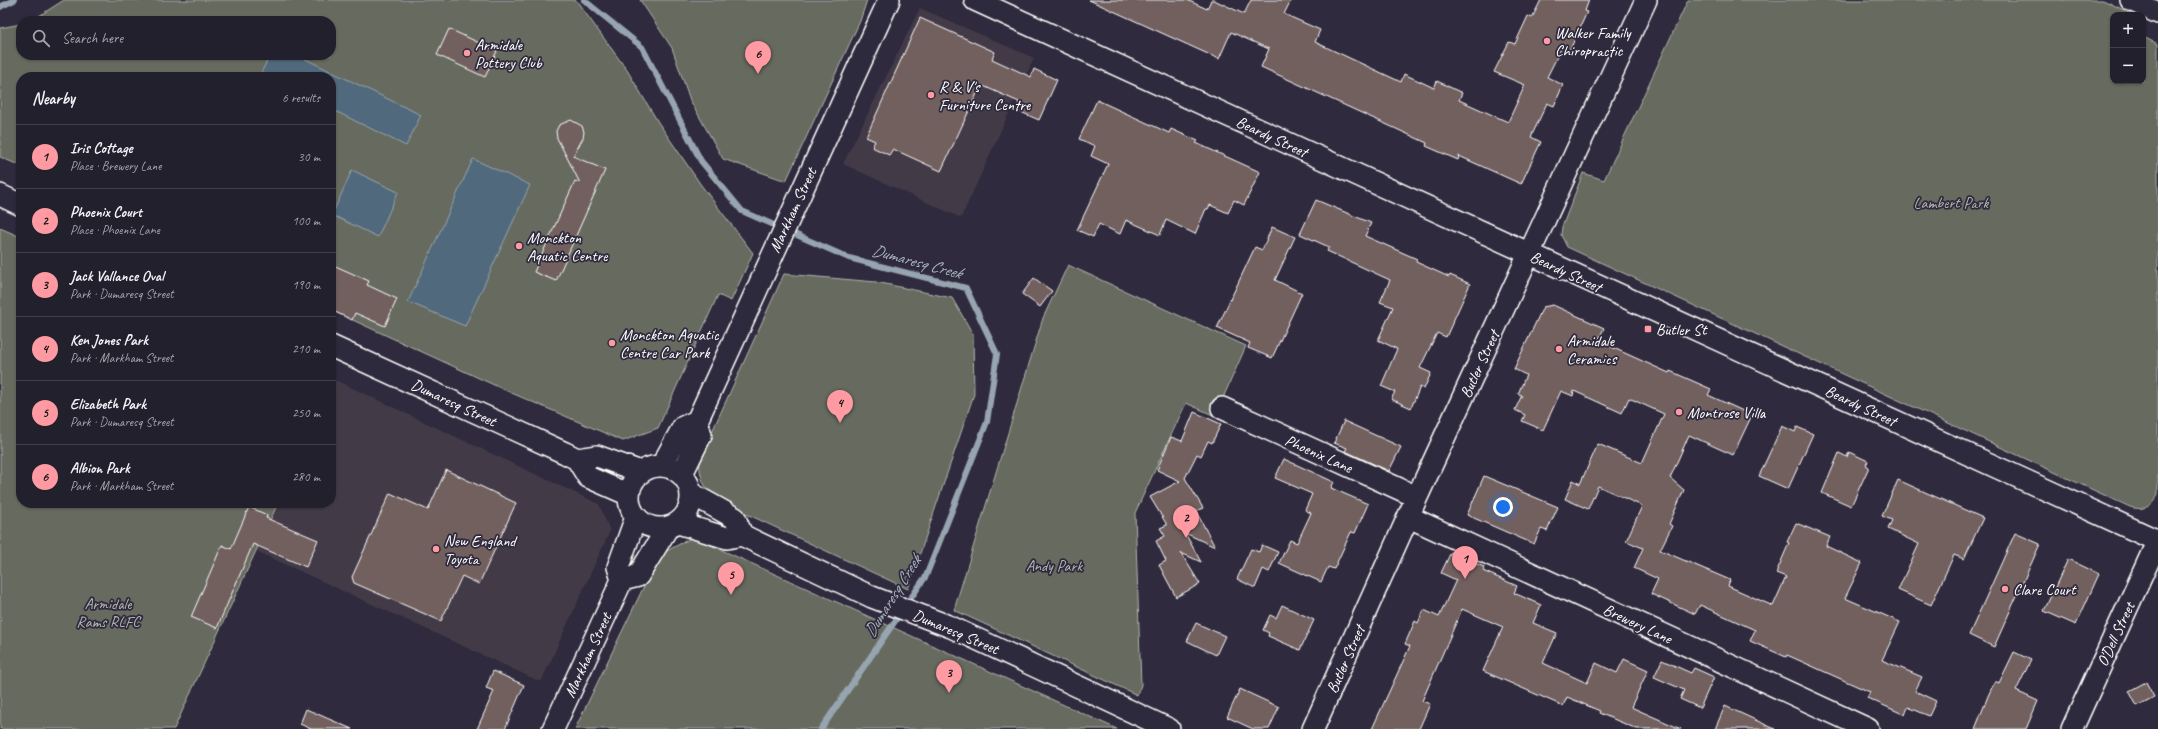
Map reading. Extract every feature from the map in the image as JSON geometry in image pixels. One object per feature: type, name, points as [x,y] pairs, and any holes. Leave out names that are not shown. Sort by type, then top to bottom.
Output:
[{"type":"street","name":"Markham Street","points":[[682,474],[701,435],[697,421],[763,273],[889,0]]},
{"type":"street","name":"Beardy Street","points":[[975,0],[2158,541]]},
{"type":"street","name":"Butler Street","points":[[1313,729],[1408,517],[1646,0]]},
{"type":"street","points":[[2131,0],[2158,12]]},
{"type":"street","points":[[0,196],[16,203]]},
{"type":"street","name":"Dumaresq Street","points":[[336,348],[577,459]]},
{"type":"street","name":"Phoenix Lane","points":[[1222,408],[1417,498]]},
{"type":"street","points":[[662,465],[683,427],[697,421]]},
{"type":"street","points":[[628,495],[588,477],[577,459],[598,456],[641,472]]},
{"type":"street","points":[[636,517],[618,567],[622,580],[638,576],[673,525],[686,515],[691,505],[692,494],[689,483],[682,474],[673,468],[662,465],[651,466],[641,472],[632,482],[628,495],[630,507],[636,517],[645,524],[656,528],[673,525]]},
{"type":"street","points":[[692,494],[735,518],[742,535]]},
{"type":"street","name":"Brewery Lane","points":[[1408,517],[1868,729]]},
{"type":"street","name":"Dumaresq Street","points":[[673,525],[728,538],[742,535],[872,597],[951,627],[1169,729]]},
{"type":"street","name":"O'Dell Street","points":[[2072,729],[2158,541]]},
{"type":"street","name":"Markham Street","points":[[553,729],[622,580]]},
{"type":"shaded area","points":[[920,8],[1034,58],[961,218],[843,164]]},
{"type":"shaded area","points":[[336,380],[599,504],[610,531],[541,682],[256,551],[276,508],[336,508]]},
{"type":"green space","name":"Monckton Aquatic Centre","points":[[64,0],[576,0],[627,70],[658,122],[701,185],[753,253],[731,301],[718,295],[658,428],[623,441],[507,391],[336,312],[336,72],[16,72],[16,164],[0,157],[0,28],[16,25],[16,60],[336,60],[336,16],[39,16]]},
{"type":"green space","points":[[640,0],[867,0],[860,21],[786,181],[723,159],[690,100],[672,48]]},
{"type":"green space","name":"Lambert Park","points":[[1688,0],[2103,0],[2128,12],[2110,12],[2110,84],[2146,84],[2146,38],[2158,44],[2158,494],[2156,498],[2147,507],[2130,507],[1567,247],[1561,235],[1562,227],[1583,173],[1604,180]]},
{"type":"green space","name":"Armidale Rams RLFC","points":[[0,228],[16,235],[16,508],[276,508],[174,729],[0,729]]},
{"type":"green space","name":"Andy Park","points":[[1068,265],[1246,346],[1215,416],[1186,403],[1135,513],[1141,685],[1137,695],[954,610],[1043,318]]},
{"type":"green space","points":[[784,274],[876,282],[952,298],[973,334],[974,394],[908,589],[721,502],[715,498],[704,483],[700,471],[700,458]]},
{"type":"green space","points":[[693,537],[1117,729],[575,729],[659,555]]},
{"type":"water","points":[[268,60],[307,60],[332,72],[262,72]]},
{"type":"water","points":[[336,74],[421,115],[406,146],[336,111]]},
{"type":"water","points":[[473,159],[530,185],[465,326],[408,302]]},
{"type":"water","points":[[352,170],[398,192],[378,237],[336,217],[336,206]]},
{"type":"building","points":[[1089,0],[1187,0],[1207,9],[1211,0],[1214,0],[1244,14],[1251,0],[1291,0],[1284,14],[1320,30],[1315,42],[1401,82],[1404,74],[1434,88],[1437,81],[1462,93],[1459,100],[1508,122],[1525,85],[1494,72],[1509,42],[1515,44],[1528,16],[1532,18],[1541,0],[1589,0],[1585,11],[1587,12],[1569,52],[1561,49],[1547,77],[1563,85],[1554,106],[1547,103],[1531,137],[1541,142],[1521,184],[1459,156],[1458,160],[1426,146],[1427,143],[1261,67],[1269,49],[1231,32],[1219,59]]},
{"type":"building","name":"R & V's Furniture Centre","points":[[920,18],[995,52],[992,59],[1031,77],[1034,69],[1057,80],[1039,120],[1016,110],[1019,102],[981,85],[941,171],[893,149],[889,155],[872,147],[875,141],[866,137]]},
{"type":"building","name":"Armidale Pottery Club","points":[[449,29],[497,51],[485,77],[437,55]]},
{"type":"building","points":[[1097,100],[1169,133],[1171,129],[1198,141],[1196,143],[1260,172],[1244,205],[1234,200],[1228,213],[1210,205],[1208,209],[1206,209],[1195,234],[1166,220],[1160,235],[1126,220],[1120,234],[1099,224],[1093,237],[1077,230],[1108,164],[1091,156],[1095,146],[1079,139]]},
{"type":"building","points":[[571,120],[582,126],[584,132],[583,138],[573,156],[605,170],[556,281],[534,272],[575,181],[580,183],[557,138],[556,131],[559,125]]},
{"type":"building","points":[[1316,200],[1371,223],[1365,236],[1417,259],[1416,262],[1449,277],[1450,275],[1470,284],[1446,337],[1437,333],[1420,368],[1431,373],[1424,389],[1420,387],[1411,408],[1391,399],[1395,392],[1381,386],[1397,349],[1378,340],[1393,307],[1380,302],[1390,280],[1327,251],[1329,247],[1300,234]]},
{"type":"building","points":[[1272,227],[1295,237],[1275,280],[1302,293],[1272,358],[1248,348],[1250,343],[1217,328],[1255,247],[1262,250]]},
{"type":"building","points":[[336,266],[369,281],[367,285],[397,299],[385,326],[355,313],[352,320],[336,312]]},
{"type":"building","points":[[1034,278],[1052,291],[1040,307],[1022,294]]},
{"type":"building","points":[[1553,305],[1604,328],[1598,341],[1669,373],[1670,371],[1711,389],[1708,395],[1752,415],[1733,455],[1689,435],[1670,478],[1684,490],[1669,524],[1672,526],[1660,550],[1730,580],[1728,586],[1773,606],[1786,577],[1776,573],[1789,543],[1787,542],[1796,523],[1830,537],[1826,546],[1862,563],[1845,598],[1900,622],[1882,660],[1922,677],[1915,691],[1936,701],[1929,716],[1908,707],[1905,715],[1867,698],[1870,692],[1787,655],[1786,657],[1750,641],[1755,630],[1700,605],[1695,614],[1651,594],[1658,579],[1634,568],[1643,548],[1626,541],[1642,506],[1598,486],[1588,509],[1565,499],[1573,480],[1580,484],[1598,444],[1642,463],[1664,414],[1629,398],[1622,413],[1574,391],[1573,396],[1561,391],[1543,430],[1522,421],[1525,415],[1515,410],[1522,395],[1518,394],[1526,375],[1514,369],[1543,307]]},
{"type":"building","points":[[1194,412],[1221,424],[1212,443],[1208,441],[1201,456],[1197,454],[1185,478],[1203,508],[1196,511],[1215,547],[1185,533],[1201,562],[1181,553],[1200,584],[1176,597],[1159,565],[1166,561],[1156,541],[1165,536],[1160,528],[1167,525],[1150,497],[1180,481],[1157,470],[1171,437],[1182,441]]},
{"type":"building","points":[[1344,421],[1401,447],[1389,471],[1345,451],[1347,448],[1334,443]]},
{"type":"building","points":[[1782,426],[1795,432],[1797,427],[1813,434],[1788,489],[1759,476]]},
{"type":"building","points":[[1849,452],[1868,461],[1866,465],[1869,467],[1851,506],[1822,493],[1839,453],[1847,457]]},
{"type":"building","points":[[1284,459],[1334,482],[1331,488],[1368,504],[1355,533],[1351,532],[1334,569],[1328,567],[1321,582],[1279,563],[1290,540],[1297,543],[1311,513],[1305,510],[1312,494],[1275,478]]},
{"type":"building","name":"New England Toyota","points":[[446,470],[516,503],[479,584],[462,576],[441,621],[354,583],[352,577],[390,493],[428,510]]},
{"type":"building","points":[[1484,476],[1558,507],[1547,531],[1541,529],[1534,544],[1467,515]]},
{"type":"building","points":[[1898,480],[1983,518],[1964,559],[1954,555],[1931,605],[1898,590],[1919,544],[1888,529],[1892,520],[1882,516]]},
{"type":"building","points":[[249,508],[267,515],[266,518],[318,540],[306,567],[253,544],[217,628],[191,617],[222,545],[231,549]]},
{"type":"building","name":"Clare Court","points":[[2015,533],[2040,544],[1994,647],[1969,635]]},
{"type":"building","points":[[1262,545],[1278,552],[1269,572],[1263,569],[1255,588],[1237,579],[1251,549],[1259,552]]},
{"type":"building","points":[[1451,552],[1484,567],[1483,571],[1517,586],[1514,593],[1541,605],[1533,623],[1557,633],[1543,663],[1587,683],[1596,663],[1617,673],[1624,659],[1648,670],[1631,707],[1681,729],[1637,729],[1599,713],[1600,711],[1567,697],[1563,706],[1483,671],[1503,627],[1462,609],[1422,701],[1430,704],[1419,729],[1372,729],[1410,646],[1405,644],[1415,621],[1418,623],[1424,610],[1439,617],[1456,580],[1441,573]]},
{"type":"building","points":[[2068,559],[2099,574],[2076,625],[2044,611]]},
{"type":"building","points":[[1282,605],[1314,620],[1300,650],[1268,636],[1269,633],[1263,630],[1270,615],[1276,618]]},
{"type":"building","points":[[1196,623],[1225,636],[1216,655],[1187,641]]},
{"type":"building","points":[[2014,652],[2031,660],[2016,691],[2038,701],[2026,729],[1975,729],[1995,681],[1999,683]]},
{"type":"building","points":[[1662,660],[1691,673],[1694,668],[1714,677],[1700,708],[1680,699],[1684,690],[1654,677]]},
{"type":"building","points":[[493,671],[524,685],[505,729],[477,729],[494,691],[486,688]]},
{"type":"building","points":[[2146,682],[2154,697],[2137,706],[2129,691]]},
{"type":"building","points":[[1240,689],[1279,707],[1269,729],[1253,729],[1227,717]]},
{"type":"building","points":[[1725,706],[1775,729],[1715,729]]},
{"type":"building","points":[[306,709],[352,729],[311,729],[300,724]]},
{"type":"waterway","name":"Dumaresq Creek","points":[[0,7],[14,0]]},
{"type":"waterway","name":"Dumaresq Creek","points":[[584,0],[642,47],[701,161],[742,211],[849,258],[966,288],[997,354],[987,422],[926,576],[821,729]]},
{"type":"place","name":"Walker Family Chiropractic","points":[[1547,41]]},
{"type":"place","name":"Armidale Pottery Club","points":[[467,53]]},
{"type":"place","name":"Albion Park","points":[[758,74]]},
{"type":"place","name":"R & V's Furniture Centre","points":[[931,95]]},
{"type":"place","name":"Monckton Aquatic Centre","points":[[519,246]]},
{"type":"place","name":"Butler St","points":[[1648,329]]},
{"type":"place","name":"Monckton Aquatic Centre Car Park","points":[[612,343]]},
{"type":"place","name":"Armidale Ceramics","points":[[1559,349]]},
{"type":"place","name":"Montrose Villa","points":[[1679,412]]},
{"type":"place","name":"Ken Jones Park","points":[[840,423]]},
{"type":"place","name":"Phoenix Court","points":[[1186,538]]},
{"type":"place","name":"New England Toyota","points":[[436,549]]},
{"type":"place","name":"Iris Cottage","points":[[1465,579]]},
{"type":"place","name":"Clare Court","points":[[2005,589]]},
{"type":"place","name":"Elizabeth Park","points":[[731,595]]},
{"type":"place","name":"Jack Vallance Oval","points":[[949,693]]}]
